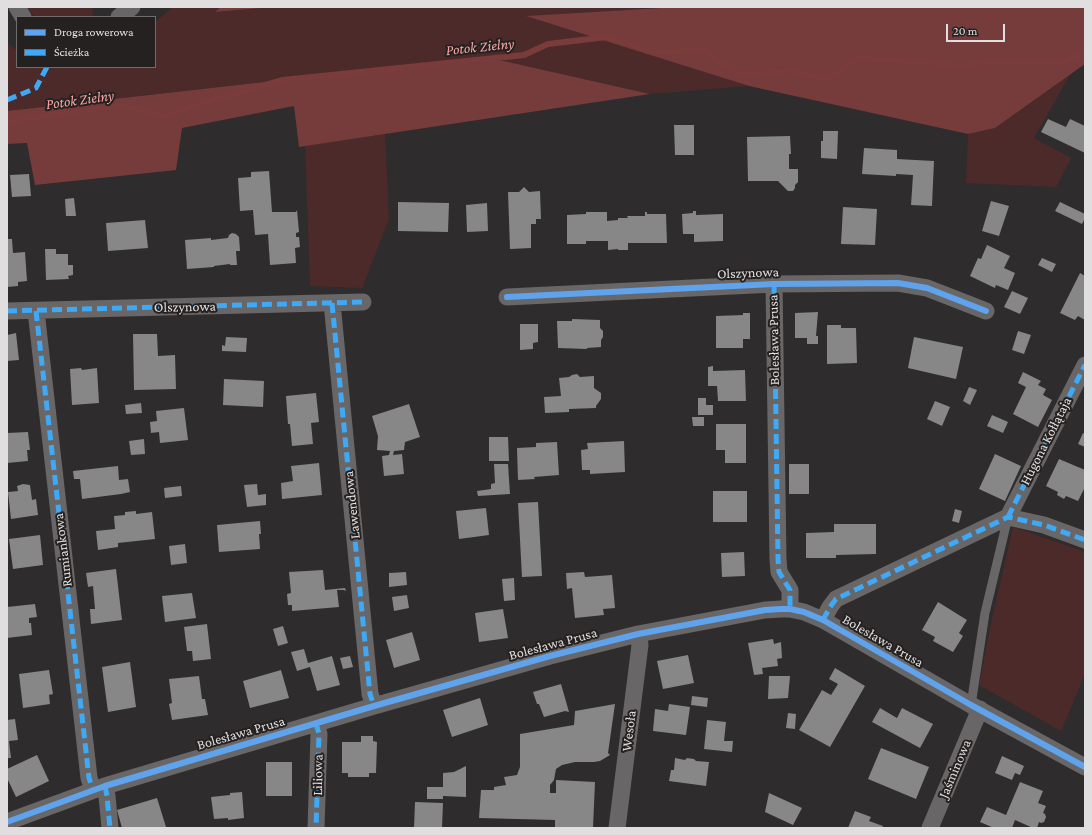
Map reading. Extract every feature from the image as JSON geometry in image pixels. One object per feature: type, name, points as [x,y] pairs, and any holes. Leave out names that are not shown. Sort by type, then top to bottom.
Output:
[{"type":"street","points":[[17,7],[22,16]]},
{"type":"street","points":[[120,16],[132,7]]},
{"type":"street","name":"Olszynowa","points":[[507,297],[774,284],[898,283],[926,288],[986,311]]},
{"type":"street","name":"Bolesława Prusa","points":[[774,284],[778,559],[779,572],[790,590],[790,609]]},
{"type":"street","name":"Olszynowa","points":[[7,311],[363,302]]},
{"type":"street","name":"Lawendowa","points":[[332,303],[370,694],[374,706]]},
{"type":"street","name":"Rumiankowa","points":[[36,311],[89,778],[108,796],[110,828]]},
{"type":"street","name":"Hugona Kołłątaja","points":[[1008,517],[1085,365]]},
{"type":"street","points":[[1008,517],[1044,525],[1085,540]]},
{"type":"street","name":"Bolesława Prusa","points":[[823,620],[836,599],[1008,517]]},
{"type":"street","name":"Bolesława Prusa","points":[[7,822],[99,788],[316,723],[542,658],[638,634],[765,610],[790,609],[804,612],[823,620],[975,707],[1085,766]]},
{"type":"street","name":"Wesoła","points":[[617,828],[640,645],[638,634]]},
{"type":"street","name":"Jaśminowa","points":[[930,828],[975,707]]},
{"type":"street","name":"Liliowa","points":[[316,723],[319,734],[316,828]]},
{"type":"lane","points":[[975,707],[986,613],[1008,517]]},
{"type":"shaded area","points":[[28,7],[93,7],[92,16],[36,16],[30,12]]},
{"type":"shaded area","points":[[173,7],[221,7],[216,12],[273,7],[677,7],[527,16],[749,86],[650,94],[486,57],[7,111],[7,42],[15,50],[16,46],[16,68],[156,68],[156,21]]},
{"type":"shaded area","points":[[221,7],[273,7],[215,12]]},
{"type":"shaded area","points":[[677,7],[1085,7],[1085,64],[995,128],[968,134],[749,86],[526,16]]},
{"type":"shaded area","points":[[486,57],[650,94],[299,147],[294,106],[182,128],[176,170],[35,185],[27,143],[7,144],[7,111]]},
{"type":"shaded area","points":[[1070,75],[1034,138],[1071,158],[1056,187],[966,183],[968,134],[995,128]]},
{"type":"shaded area","points":[[385,134],[389,219],[362,288],[310,286],[305,146]]},
{"type":"shaded area","points":[[1013,527],[1085,552],[1085,674],[1061,731],[979,685]]},
{"type":"building","points":[[1048,119],[1066,127],[1070,119],[1085,126],[1085,153],[1041,132]]},
{"type":"building","points":[[674,125],[694,125],[694,155],[675,155]]},
{"type":"building","points":[[823,131],[838,131],[837,159],[821,158],[821,141],[823,141]]},
{"type":"building","points":[[790,136],[791,154],[789,154],[789,169],[798,169],[798,182],[793,191],[788,191],[778,181],[748,181],[747,137]]},
{"type":"building","points":[[864,148],[897,150],[897,159],[934,161],[932,206],[911,205],[913,175],[896,174],[896,176],[862,174]]},
{"type":"building","points":[[269,171],[272,212],[296,212],[297,210],[299,232],[296,233],[296,237],[299,237],[300,247],[295,248],[296,263],[270,265],[268,234],[255,235],[253,210],[240,211],[238,178],[251,177],[251,172]]},
{"type":"building","points":[[29,174],[31,196],[12,197],[10,175]]},
{"type":"building","points":[[524,187],[529,192],[540,191],[541,219],[536,219],[536,224],[531,224],[531,248],[510,249],[508,192],[519,192]]},
{"type":"building","points":[[74,198],[76,216],[66,216],[65,199]]},
{"type":"building","points":[[991,201],[1009,206],[999,236],[982,231]]},
{"type":"building","points":[[398,202],[449,203],[448,232],[398,231]]},
{"type":"building","points":[[1060,202],[1085,214],[1082,224],[1055,211]]},
{"type":"building","points":[[487,203],[488,231],[467,232],[466,205]]},
{"type":"building","points":[[843,207],[877,209],[875,245],[841,244]]},
{"type":"building","points":[[693,211],[696,211],[696,215],[723,214],[723,241],[694,242],[694,234],[683,234],[682,214],[693,213]]},
{"type":"building","points":[[586,212],[607,212],[607,221],[618,220],[618,218],[628,218],[627,216],[645,216],[645,212],[647,212],[647,214],[666,214],[667,243],[628,243],[628,250],[608,250],[608,241],[586,241],[586,244],[567,244],[567,215],[586,214]]},
{"type":"building","points":[[145,220],[148,248],[108,251],[106,223]]},
{"type":"building","points":[[232,233],[239,237],[240,251],[236,251],[237,265],[230,264],[187,269],[185,240],[211,238],[211,240],[228,238]]},
{"type":"building","points":[[7,239],[12,239],[13,253],[25,252],[27,281],[18,282],[18,286],[7,287]]},
{"type":"building","points":[[987,245],[1010,256],[1004,268],[1015,273],[1008,290],[996,285],[995,288],[970,276],[978,258],[981,259]]},
{"type":"building","points":[[45,249],[56,249],[56,254],[68,254],[68,265],[73,265],[73,275],[68,276],[69,279],[46,280]]},
{"type":"building","points":[[1042,258],[1056,264],[1052,272],[1038,265]]},
{"type":"building","points":[[1080,273],[1085,276],[1085,320],[1078,316],[1075,320],[1060,313]]},
{"type":"building","points":[[1012,291],[1028,298],[1020,314],[1004,307]]},
{"type":"building","points":[[818,312],[816,336],[818,336],[818,344],[807,344],[807,338],[795,338],[795,313]]},
{"type":"building","points":[[743,313],[750,313],[750,339],[743,339],[743,348],[716,348],[716,316],[743,315]]},
{"type":"building","points":[[572,319],[600,320],[600,328],[603,331],[601,347],[587,349],[558,348],[557,321],[572,321]]},
{"type":"building","points":[[520,324],[538,324],[538,342],[533,343],[533,349],[520,350]]},
{"type":"building","points":[[827,325],[841,325],[841,328],[856,328],[857,363],[827,364]]},
{"type":"building","points":[[1018,331],[1031,335],[1024,354],[1012,350]]},
{"type":"building","points":[[16,333],[19,360],[7,361],[7,335]]},
{"type":"building","points":[[133,334],[157,334],[158,356],[175,355],[176,389],[134,390]]},
{"type":"building","points":[[226,337],[247,338],[246,352],[222,351],[222,345],[225,346]]},
{"type":"building","points":[[914,337],[963,347],[956,379],[908,368]]},
{"type":"building","points":[[713,366],[713,371],[745,370],[746,401],[718,401],[717,386],[708,386],[708,367]]},
{"type":"building","points":[[81,368],[82,370],[97,368],[99,403],[72,405],[70,369]]},
{"type":"building","points":[[1023,372],[1041,381],[1038,385],[1046,389],[1043,395],[1052,400],[1038,427],[1013,414],[1026,387],[1018,383]]},
{"type":"building","points":[[577,374],[580,377],[594,376],[594,388],[601,393],[601,399],[596,408],[569,409],[569,412],[545,413],[544,397],[561,396],[559,378]]},
{"type":"building","points":[[224,379],[264,381],[263,407],[223,405]]},
{"type":"building","points":[[969,387],[977,390],[970,405],[963,401]]},
{"type":"building","points":[[316,393],[319,422],[311,423],[313,444],[292,446],[290,424],[288,424],[286,396]]},
{"type":"building","points":[[698,398],[706,398],[706,405],[713,405],[713,415],[698,415]]},
{"type":"building","points":[[935,401],[950,407],[942,426],[927,419]]},
{"type":"building","points":[[141,403],[142,413],[126,414],[125,405]]},
{"type":"building","points":[[409,404],[420,437],[405,442],[404,450],[394,451],[393,455],[402,454],[404,474],[384,476],[382,456],[389,455],[390,451],[377,450],[378,436],[372,416]]},
{"type":"building","points":[[184,408],[188,440],[160,443],[159,432],[151,433],[150,422],[157,421],[156,411]]},
{"type":"building","points":[[992,415],[1008,422],[1003,433],[987,426]]},
{"type":"building","points":[[692,417],[704,417],[704,426],[693,426]]},
{"type":"building","points":[[716,424],[746,424],[746,463],[725,463],[725,450],[716,450]]},
{"type":"building","points":[[28,432],[30,450],[27,450],[28,461],[7,463],[7,433]]},
{"type":"building","points":[[1083,433],[1085,434],[1085,447],[1078,444]]},
{"type":"building","points":[[489,437],[508,437],[509,461],[489,461]]},
{"type":"building","points":[[144,439],[145,454],[131,455],[129,441]]},
{"type":"building","points":[[624,441],[625,472],[590,474],[590,470],[582,470],[581,450],[588,449],[587,443]]},
{"type":"building","points":[[557,442],[559,475],[518,480],[517,448],[536,447],[536,443]]},
{"type":"building","points":[[995,454],[1021,466],[1005,501],[979,489]]},
{"type":"building","points":[[1059,459],[1085,470],[1085,487],[1078,501],[1066,496],[1064,499],[1057,495],[1058,492],[1046,486]]},
{"type":"building","points":[[319,463],[322,495],[282,499],[281,483],[293,481],[291,466]]},
{"type":"building","points":[[494,464],[508,464],[510,494],[478,496],[477,491],[491,489],[491,484],[495,483]]},
{"type":"building","points":[[789,464],[809,464],[809,494],[789,494]]},
{"type":"building","points":[[118,466],[119,480],[128,479],[130,492],[82,499],[80,479],[74,479],[73,471]]},
{"type":"building","points":[[23,484],[30,485],[32,500],[36,499],[38,515],[11,519],[8,492],[18,491],[17,486]]},
{"type":"building","points":[[257,484],[258,495],[266,494],[266,505],[247,507],[244,485]]},
{"type":"building","points":[[181,486],[182,496],[165,498],[164,488]]},
{"type":"building","points":[[713,491],[747,491],[747,522],[713,522]]},
{"type":"building","points":[[538,502],[542,576],[522,577],[518,503]]},
{"type":"building","points":[[486,508],[489,535],[459,539],[456,511]]},
{"type":"building","points":[[955,509],[962,511],[959,523],[952,521]]},
{"type":"building","points":[[136,511],[136,514],[152,512],[155,539],[118,543],[118,547],[98,550],[96,531],[115,529],[114,516],[125,515],[125,512]]},
{"type":"building","points":[[260,521],[260,549],[219,552],[217,525]]},
{"type":"building","points":[[834,524],[876,524],[876,554],[836,555],[836,558],[806,558],[806,533],[834,532]]},
{"type":"building","points":[[40,535],[43,565],[13,569],[9,539]]},
{"type":"building","points":[[185,544],[187,563],[171,565],[169,546]]},
{"type":"building","points":[[744,552],[745,576],[722,577],[721,553]]},
{"type":"building","points":[[116,569],[122,620],[91,624],[90,609],[95,609],[93,586],[88,587],[86,573]]},
{"type":"building","points":[[323,570],[325,590],[345,588],[346,591],[337,590],[339,607],[292,611],[292,605],[288,605],[287,594],[291,593],[289,572]]},
{"type":"building","points":[[406,572],[407,585],[389,587],[389,573]]},
{"type":"building","points":[[584,572],[585,577],[612,575],[615,608],[603,609],[604,615],[575,618],[572,588],[567,589],[566,573]]},
{"type":"building","points":[[514,578],[515,600],[504,601],[502,579]]},
{"type":"building","points":[[192,593],[196,618],[165,622],[162,596]]},
{"type":"building","points":[[407,595],[409,608],[394,611],[392,597]]},
{"type":"building","points":[[938,602],[967,620],[959,633],[963,636],[953,652],[933,641],[935,637],[922,630]]},
{"type":"building","points":[[35,604],[37,617],[29,618],[32,635],[7,638],[7,607]]},
{"type":"building","points":[[503,609],[508,638],[479,642],[475,613]]},
{"type":"building","points":[[207,624],[211,659],[193,661],[192,651],[187,651],[184,627]]},
{"type":"building","points":[[283,626],[288,643],[278,646],[273,629]]},
{"type":"building","points":[[412,632],[420,660],[394,668],[386,640]]},
{"type":"building","points":[[773,639],[774,644],[781,642],[782,658],[777,659],[778,666],[762,668],[763,674],[754,675],[748,643]]},
{"type":"building","points":[[304,649],[308,663],[332,656],[340,685],[317,691],[310,667],[297,671],[291,652]]},
{"type":"building","points":[[688,655],[694,683],[663,689],[657,661]]},
{"type":"building","points":[[350,656],[353,667],[343,669],[340,658]]},
{"type":"building","points":[[130,662],[136,707],[108,712],[102,667]]},
{"type":"building","points":[[835,668],[865,686],[830,747],[799,730],[822,690],[831,695],[838,684],[829,679]]},
{"type":"building","points":[[49,670],[53,694],[49,695],[50,704],[23,708],[19,674]]},
{"type":"building","points":[[281,670],[289,698],[250,708],[243,681]]},
{"type":"building","points":[[199,676],[202,699],[205,699],[208,715],[172,720],[169,704],[172,703],[169,679]]},
{"type":"building","points":[[769,676],[790,676],[788,698],[768,699]]},
{"type":"building","points":[[561,684],[569,712],[565,711],[544,717],[533,692]]},
{"type":"building","points":[[692,696],[708,698],[707,707],[691,705]]},
{"type":"building","points":[[480,698],[488,725],[452,737],[443,710]]},
{"type":"building","points":[[615,704],[608,753],[610,755],[600,761],[575,762],[562,765],[556,769],[554,780],[550,785],[550,793],[556,793],[556,780],[595,782],[593,828],[555,828],[555,820],[479,818],[481,790],[494,790],[494,787],[506,785],[504,777],[517,775],[520,767],[520,734],[574,725],[575,711]]},
{"type":"building","points":[[669,704],[690,707],[686,735],[653,731],[655,709],[668,711]]},
{"type":"building","points":[[880,708],[897,718],[902,708],[933,724],[920,748],[872,722]]},
{"type":"building","points":[[788,713],[796,714],[795,729],[786,728]]},
{"type":"building","points":[[15,719],[18,740],[9,741],[11,758],[7,758],[7,720]]},
{"type":"building","points":[[707,720],[726,722],[724,741],[733,741],[732,752],[704,749]]},
{"type":"building","points":[[361,736],[373,736],[373,741],[377,742],[376,773],[369,773],[369,777],[348,777],[348,773],[342,773],[342,742],[361,742]]},
{"type":"building","points":[[881,748],[929,767],[916,799],[868,779]]},
{"type":"building","points":[[37,755],[49,781],[16,797],[7,778],[7,769]]},
{"type":"building","points":[[1002,756],[1024,766],[1020,775],[1015,773],[1012,780],[995,773]]},
{"type":"building","points":[[675,758],[685,760],[687,758],[694,759],[696,761],[709,762],[706,786],[669,781],[671,770],[674,770]]},
{"type":"building","points":[[266,762],[292,762],[292,796],[266,796]]},
{"type":"building","points":[[466,766],[466,797],[443,796],[443,799],[427,799],[427,787],[443,787],[443,773],[454,772]]},
{"type":"building","points":[[1020,782],[1043,791],[1038,803],[1046,806],[1043,813],[1046,817],[1044,822],[1039,822],[1037,828],[1033,828],[1015,820],[1012,828],[994,828],[980,822],[987,807],[1006,815]]},
{"type":"building","points":[[242,792],[244,818],[228,820],[228,818],[214,819],[211,797]]},
{"type":"building","points":[[769,793],[802,808],[793,825],[765,812]]},
{"type":"building","points":[[157,798],[166,827],[122,828],[117,810]]},
{"type":"building","points":[[415,802],[443,803],[442,828],[414,828]]},
{"type":"building","points":[[855,811],[871,817],[869,821],[883,826],[882,828],[848,828]]},
{"type":"waterway","name":"Potok Zielny","points":[[7,123],[37,117],[119,106],[168,116],[195,105],[283,80],[524,55],[548,44],[607,37],[657,53],[702,49],[739,74],[791,71],[827,79],[860,58],[958,65],[1001,62],[1065,62],[1085,52]]},
{"type":"marked path","points":[[7,100],[36,88],[46,68]]},
{"type":"marked path","points":[[774,284],[778,559],[779,572],[790,590],[790,609]]},
{"type":"marked path","points":[[7,311],[363,302]]},
{"type":"marked path","points":[[332,303],[370,694],[374,706]]},
{"type":"marked path","points":[[36,311],[89,778],[93,790]]},
{"type":"marked path","points":[[1008,517],[1085,365]]},
{"type":"marked path","points":[[823,620],[836,599],[1008,517],[1044,525],[1085,540]]},
{"type":"marked path","points":[[316,723],[319,734],[316,828]]},
{"type":"marked path","points":[[105,786],[110,828]]},
{"type":"cycle path","points":[[507,297],[774,284],[898,283],[927,288],[986,311]]},
{"type":"cycle path","points":[[7,822],[105,786],[374,706],[550,656],[638,634],[765,610],[781,609],[804,612],[823,620],[971,705],[1085,767]]}]
